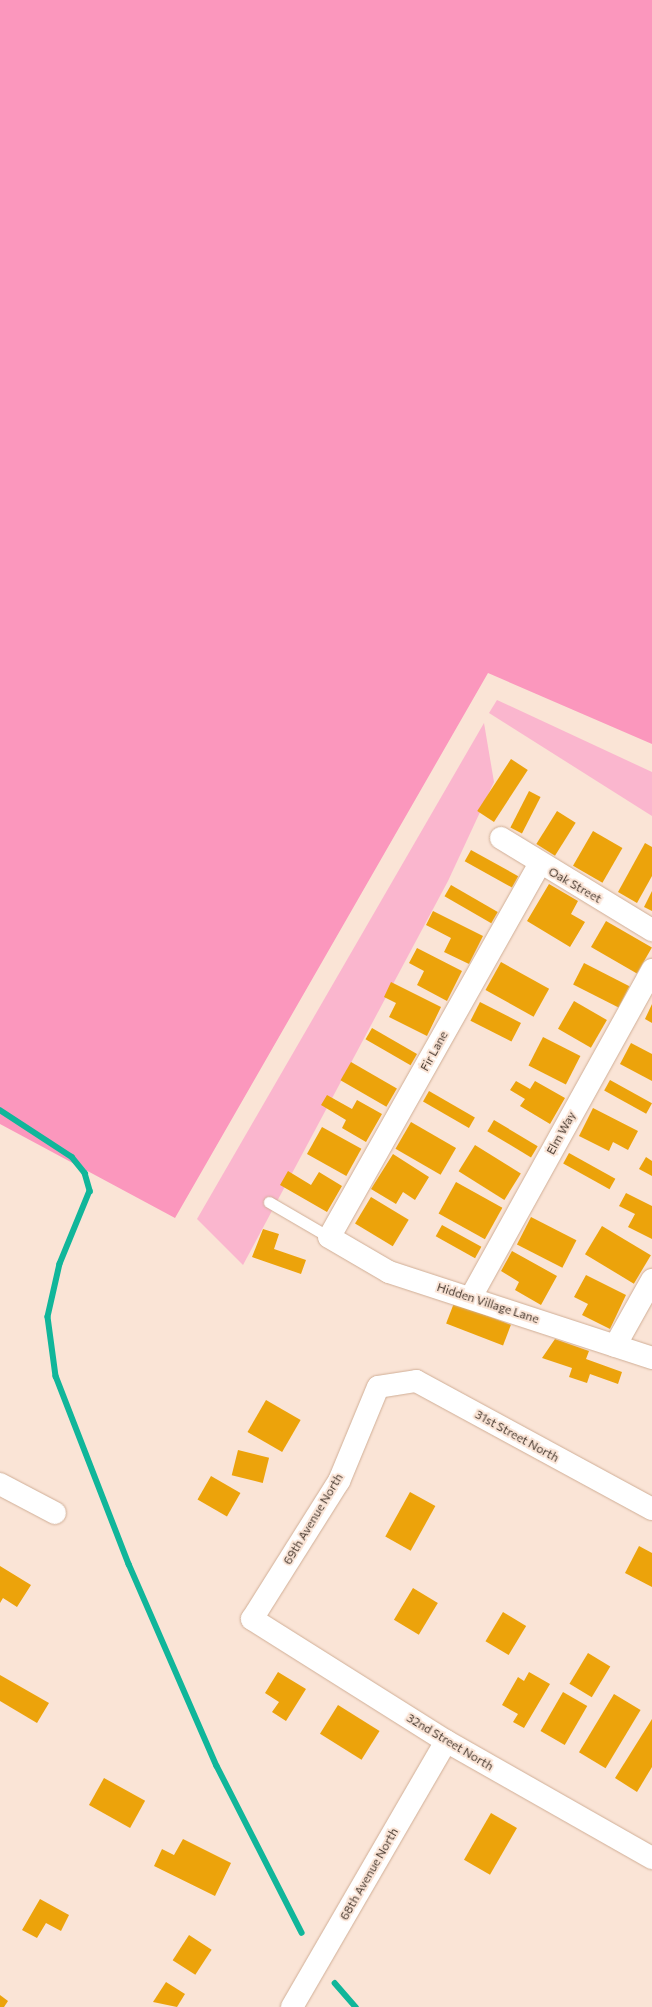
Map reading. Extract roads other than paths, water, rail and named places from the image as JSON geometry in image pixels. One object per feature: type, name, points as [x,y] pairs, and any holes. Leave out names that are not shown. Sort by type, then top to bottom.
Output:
[{"type":"street","name":"Oak Street","points":[[501,838],[539,865],[652,930]]},
{"type":"street","name":"Fir Lane","points":[[329,1237],[539,865]]},
{"type":"street","name":"Elm Way","points":[[470,1297],[652,970]]},
{"type":"street","name":"Hidden Village Lane","points":[[329,1237],[389,1272],[652,1358]]},
{"type":"street","points":[[615,1346],[652,1280]]},
{"type":"street","name":"31st Street North","points":[[378,1386],[416,1381],[652,1509]]},
{"type":"street","name":"69th Avenue North","points":[[252,1619],[338,1481],[378,1386]]},
{"type":"street","points":[[0,1484],[55,1513]]},
{"type":"street","name":"32nd Street North","points":[[252,1619],[446,1741],[652,1858]]},
{"type":"street","name":"68th Avenue North","points":[[292,2007],[446,1741]]},
{"type":"lane","points":[[269,1202],[329,1237]]},
{"type":"waterway","points":[[0,1110],[72,1157],[85,1173],[90,1191],[60,1264],[48,1317],[56,1376],[129,1564],[217,1766],[302,1933]]},
{"type":"waterway","points":[[335,1983],[356,2007]]}]
